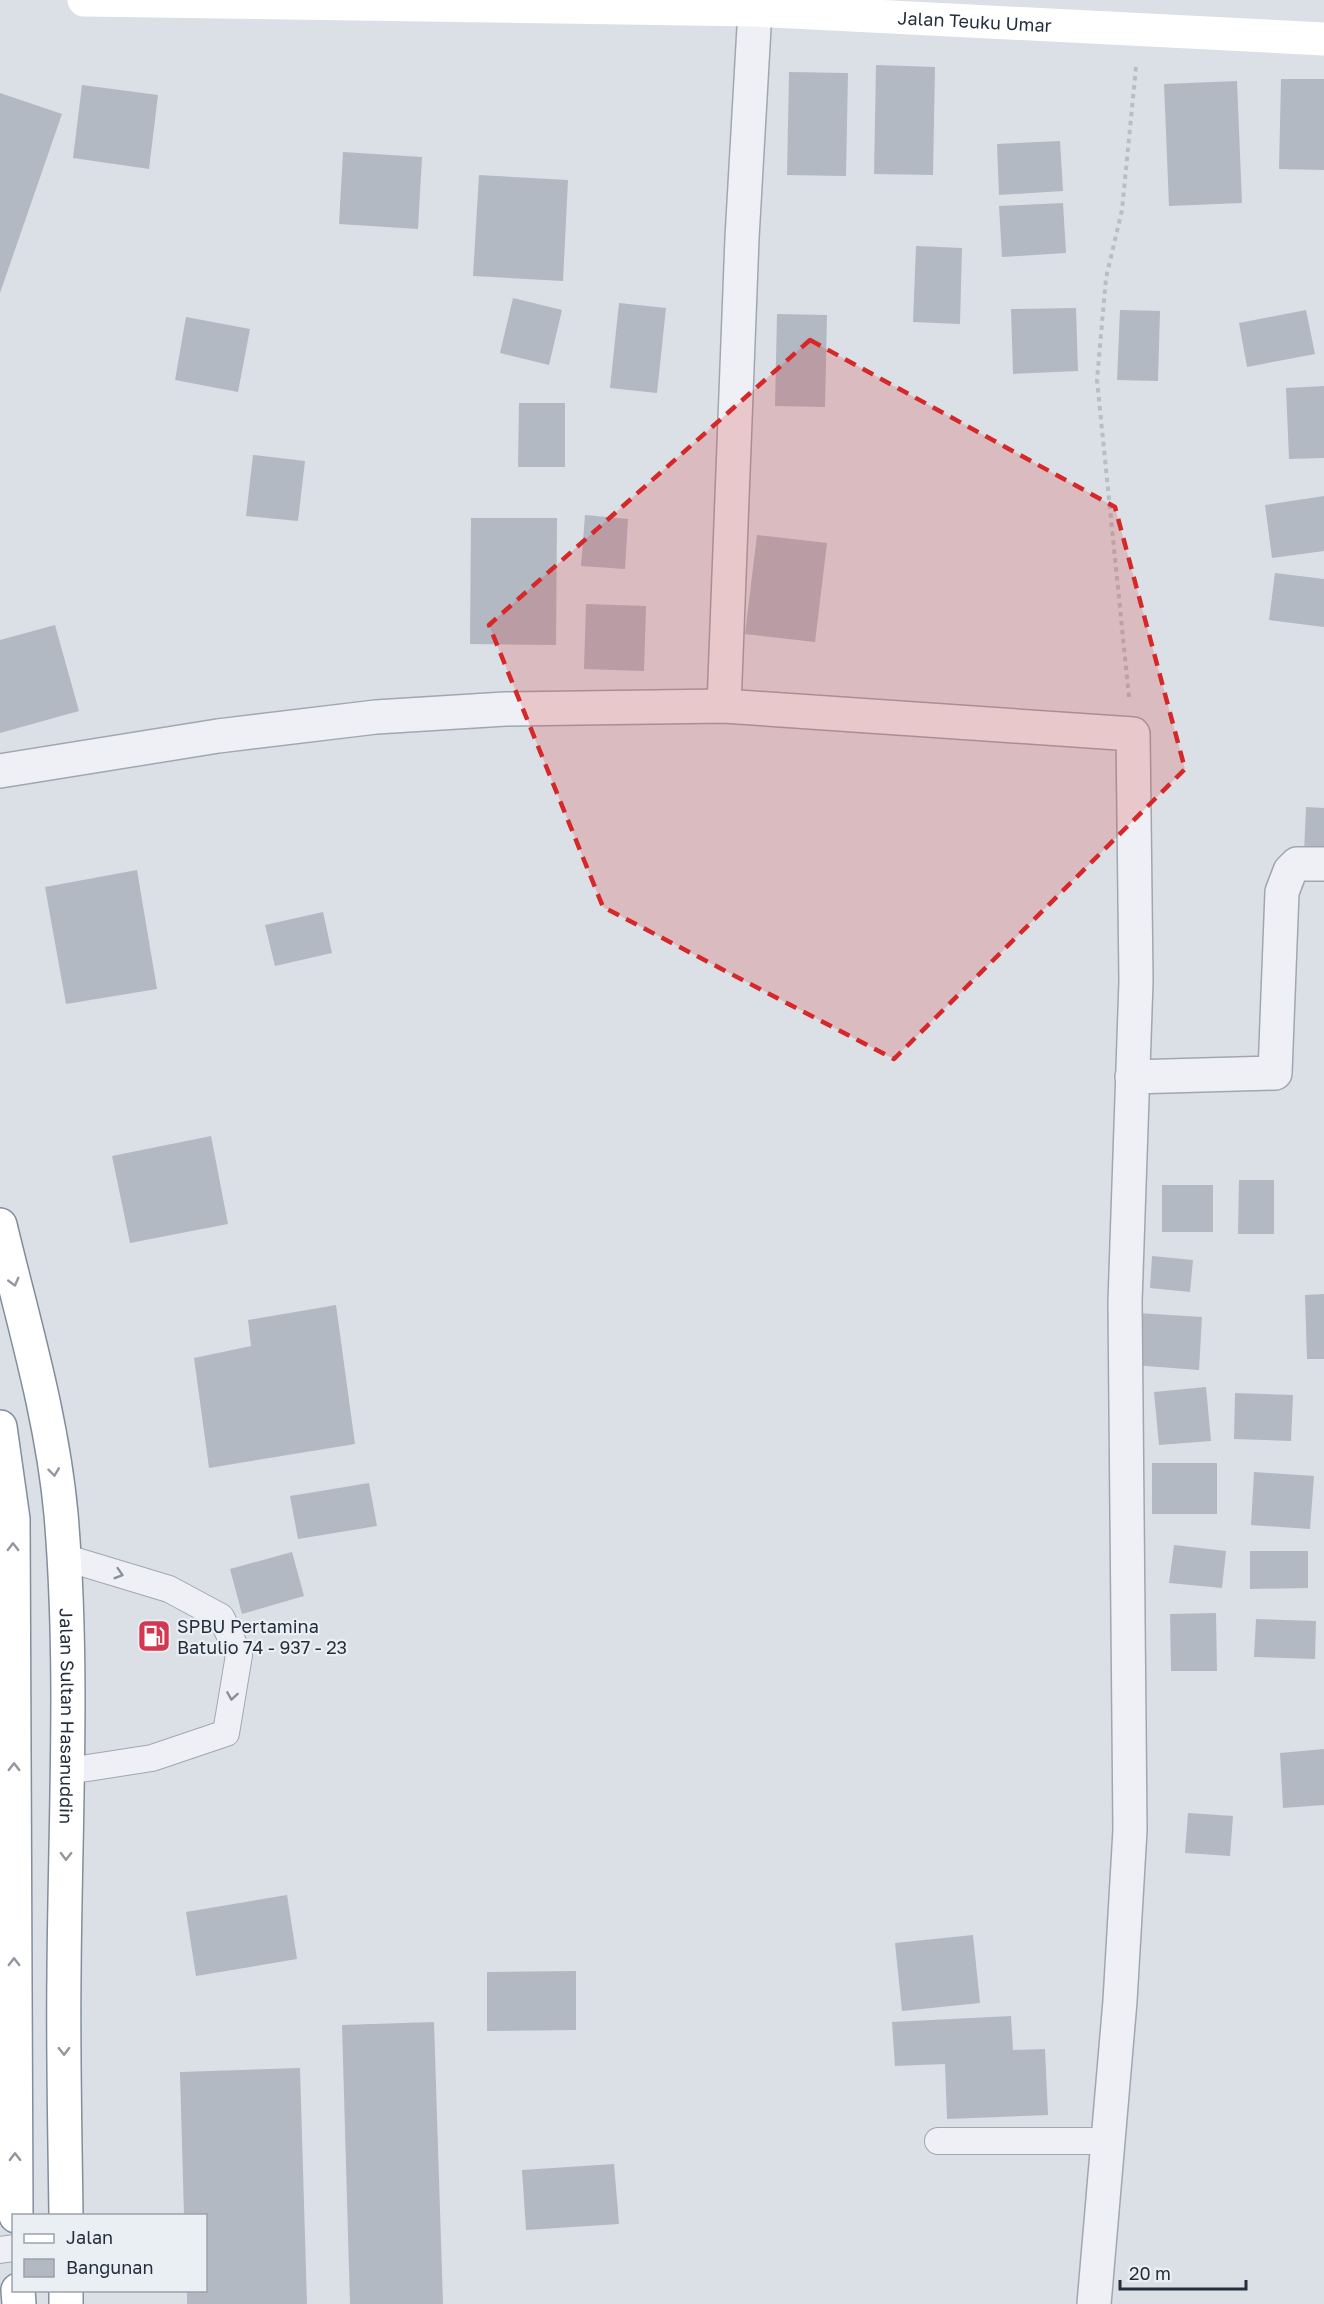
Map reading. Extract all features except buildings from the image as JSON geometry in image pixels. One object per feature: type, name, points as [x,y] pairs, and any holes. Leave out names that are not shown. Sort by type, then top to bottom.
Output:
[{"type":"main road","name":"Jalan Teuku Umar","points":[[84,0],[755,10],[1140,27],[1324,39]]},
{"type":"main road","name":"Jalan Sultan Hasanuddin","points":[[0,1225],[51,1444],[60,1512],[70,1690],[64,1977],[66,2214]]},
{"type":"main road","points":[[0,1428],[13,1519],[7,1632],[7,2098],[16,2214]]},
{"type":"street","points":[[724,706],[742,238],[755,10]]},
{"type":"street","points":[[0,771],[218,736],[376,717],[505,709],[724,706],[1133,734],[1136,981],[1125,1302],[1130,1830],[1120,2001],[1094,2304]]},
{"type":"street","points":[[1132,1077],[1275,1073],[1282,892],[1290,871],[1297,864],[1324,864]]},
{"type":"lane","points":[[63,1557],[169,1589],[221,1617],[238,1655],[226,1733],[153,1758],[68,1771]]},
{"type":"lane","points":[[938,2141],[1107,2141]]},
{"type":"path","points":[[1133,734],[1097,380],[1106,278],[1122,210],[1140,27]]},
{"type":"highlighted area","points":[[810,340],[1115,507],[1185,769],[894,1059],[603,907],[489,625]]},
{"type":"place","name":"SPBU Pertamina Batulio 74 - 937 - 23","points":[[154,1636]]}]
